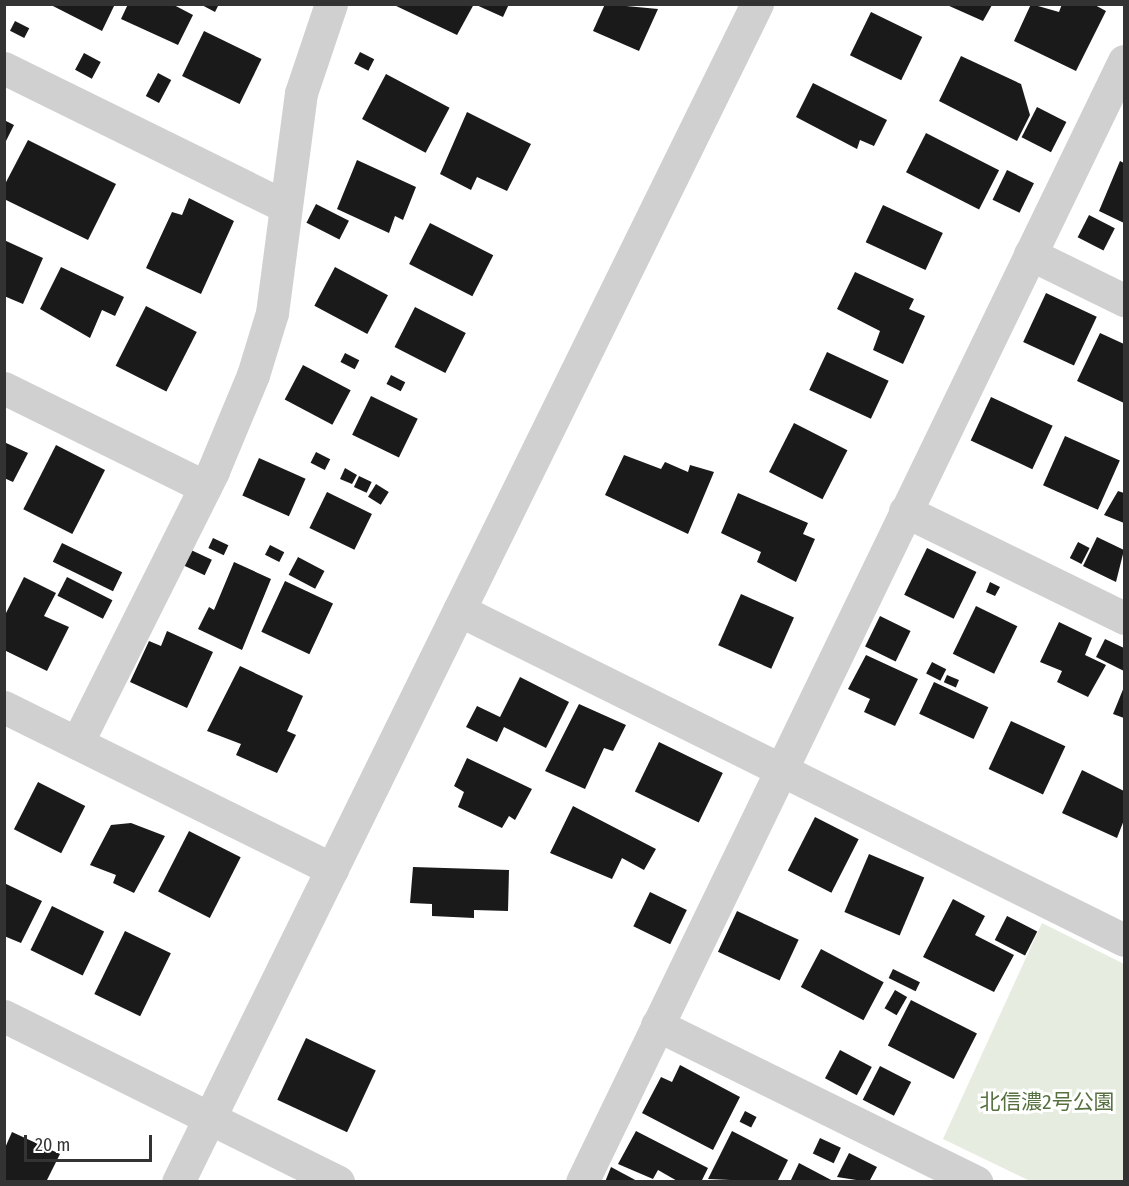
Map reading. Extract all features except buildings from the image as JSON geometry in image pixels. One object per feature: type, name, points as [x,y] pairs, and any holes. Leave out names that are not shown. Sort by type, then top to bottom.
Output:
[{"type":"street","points":[[77,743],[205,487],[253,375],[272,313],[301,93],[331,4]]},
{"type":"street","points":[[178,1182],[757,4]]},
{"type":"street","points":[[582,1182],[779,769],[1125,61]]},
{"type":"street","points":[[4,68],[285,206]]},
{"type":"street","points":[[1030,254],[1125,300]]},
{"type":"street","points":[[4,388],[205,487]]},
{"type":"street","points":[[905,511],[1125,618]]},
{"type":"street","points":[[459,610],[1125,940]]},
{"type":"street","points":[[4,707],[332,869]]},
{"type":"street","points":[[4,1016],[338,1182]]},
{"type":"street","points":[[657,1025],[976,1182]]},
{"type":"green space","name":"北信濃2号公園","points":[[1042,923],[1124,964],[1124,1181],[1030,1181],[943,1139]]}]
